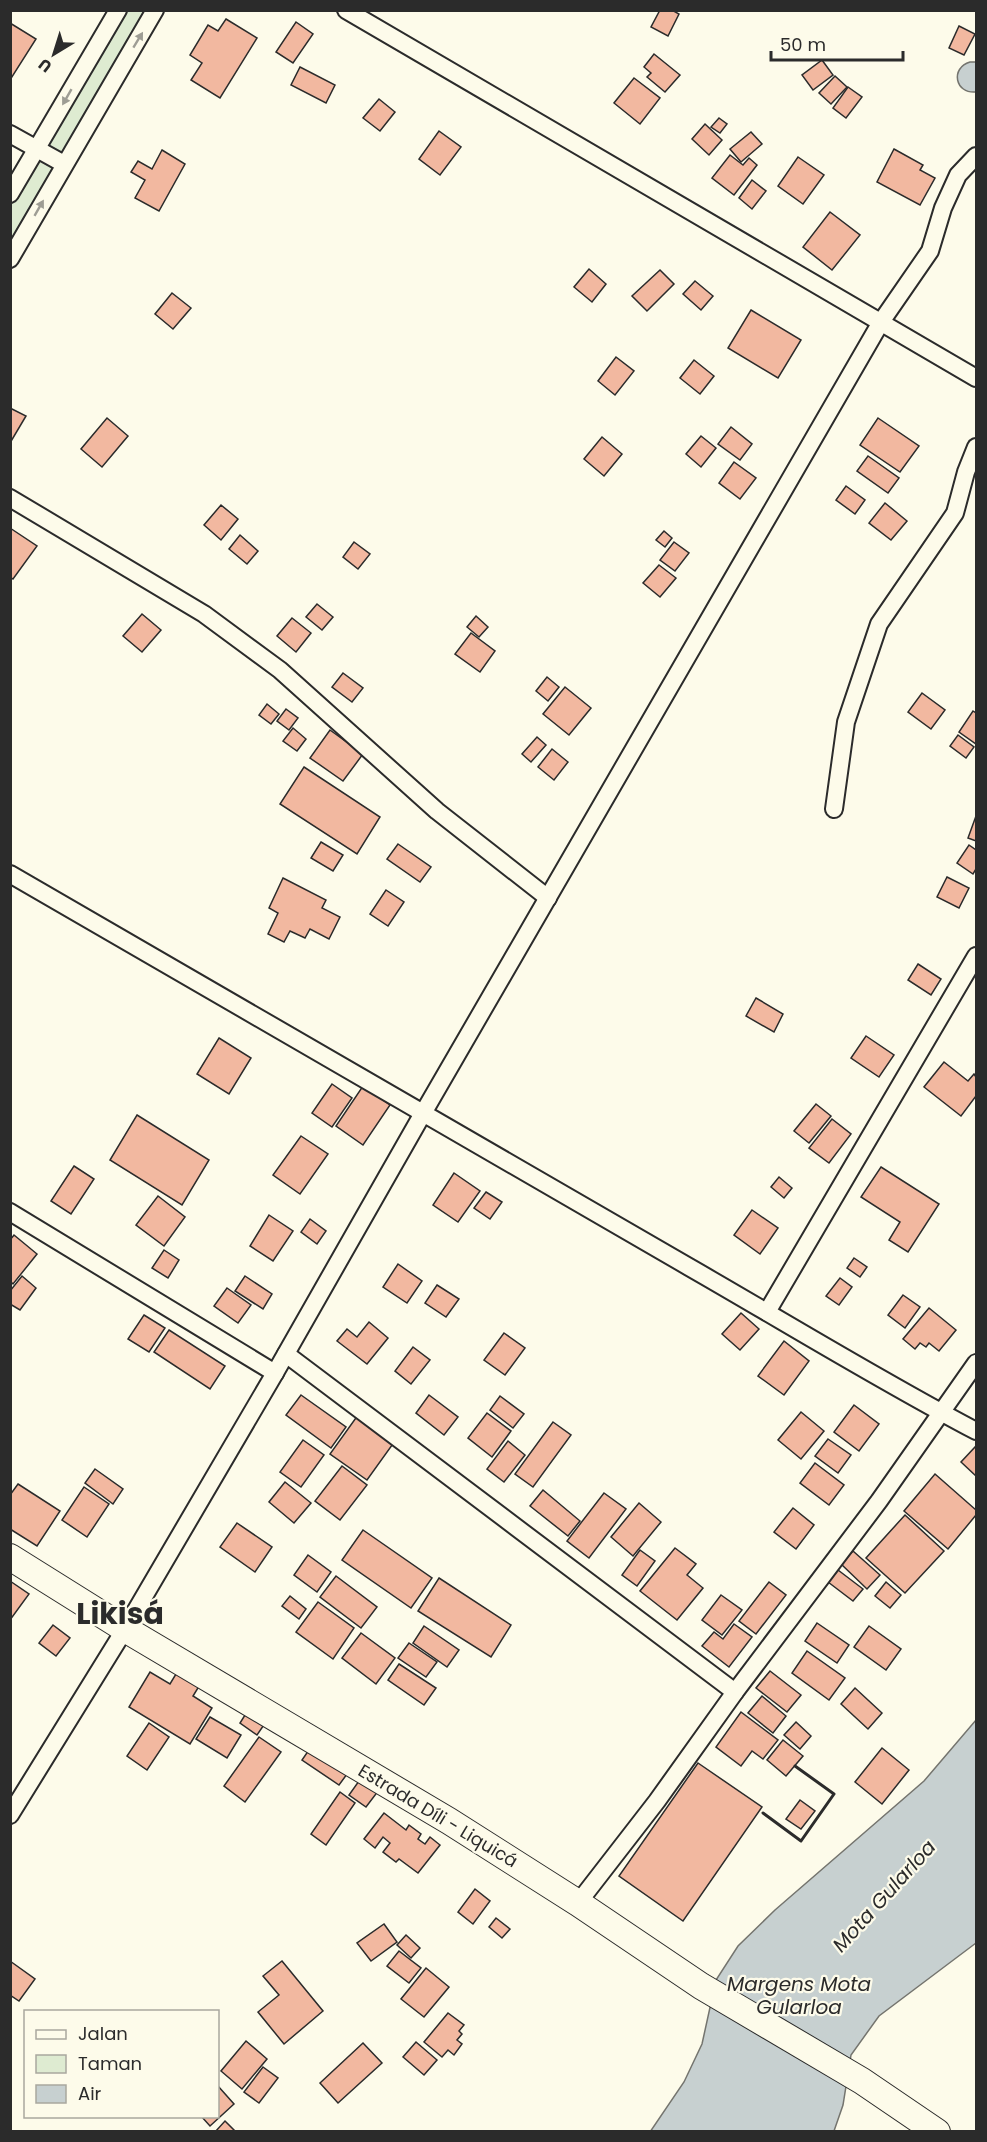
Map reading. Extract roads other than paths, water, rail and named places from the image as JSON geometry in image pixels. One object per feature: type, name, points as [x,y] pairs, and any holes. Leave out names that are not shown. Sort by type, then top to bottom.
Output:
[{"type":"main road","name":"Estrada Díli - Liquicá","points":[[10,1557],[125,1629],[450,1821],[701,1986],[862,2081],[937,2132]]},
{"type":"street","points":[[10,194],[118,10]]},
{"type":"street","points":[[10,259],[155,10]]},
{"type":"street","points":[[346,10],[976,378]]},
{"type":"street","points":[[10,134],[64,164]]},
{"type":"street","points":[[10,1815],[125,1629],[275,1374],[422,1115],[881,322],[930,250],[943,208],[958,175],[976,156]]},
{"type":"street","points":[[834,809],[846,722],[879,624],[955,513],[966,472],[976,447]]},
{"type":"street","points":[[10,498],[204,614],[271,663],[437,811],[548,898]]},
{"type":"street","points":[[10,874],[422,1115],[976,1431]]},
{"type":"street","points":[[767,1312],[976,956]]},
{"type":"street","points":[[10,1212],[275,1374]]},
{"type":"street","points":[[286,1354],[735,1692]]},
{"type":"street","points":[[578,1904],[879,1501],[976,1364]]},
{"type":"water","points":[[970,62],[976,62],[976,92],[963,89],[958,80],[960,70]]},
{"type":"water","name":"Margens Mota Gularloa","points":[[976,1720],[976,1943],[879,2016],[851,2055],[843,2105],[834,2131],[650,2132],[684,2082],[702,2044],[716,1980],[738,1946],[775,1910],[924,1781]]},
{"type":"district","name":"Likisá","points":[[120,1614]]},
{"type":"water label","name":"Mota Gularloa","points":[[884,1896]]}]
